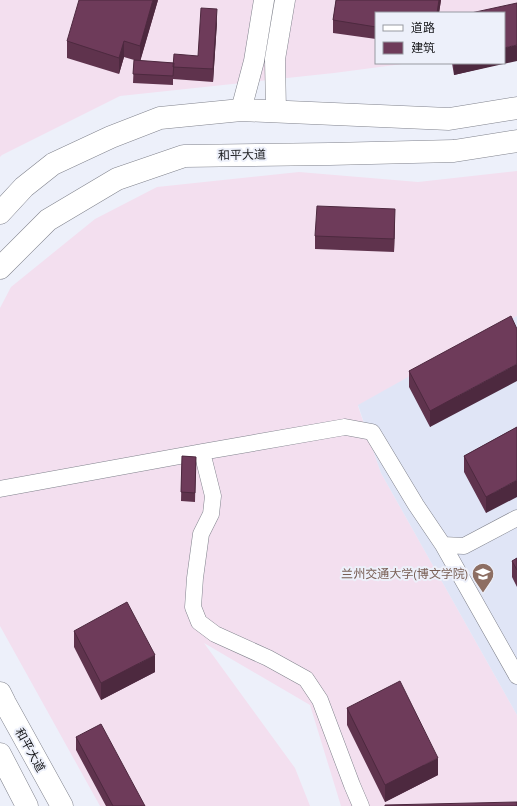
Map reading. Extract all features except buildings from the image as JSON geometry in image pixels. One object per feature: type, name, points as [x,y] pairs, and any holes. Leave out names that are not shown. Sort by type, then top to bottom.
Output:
[{"type":"highway","points":[[0,213],[24,187],[53,164],[110,137],[160,118],[241,110],[449,119],[517,108]]},
{"type":"highway","name":"和平大道","points":[[0,268],[48,220],[117,179],[184,156],[330,154],[454,150],[517,141]]},
{"type":"highway","name":"和平大道","points":[[2,701],[62,806]]},
{"type":"highway","points":[[0,754],[27,806]]},
{"type":"main road","points":[[241,110],[254,61],[264,0]]},
{"type":"main road","points":[[276,111],[275,59],[285,0]]},
{"type":"street","points":[[0,489],[345,427],[372,432],[416,505],[443,545],[517,676]]},
{"type":"street","points":[[202,452],[213,496],[211,514],[201,534],[193,607],[200,622],[216,634],[268,658],[306,679],[320,700],[361,806]]},
{"type":"street","points":[[443,545],[464,546],[517,518]]},
{"type":"shaded area","points":[[0,0],[517,0],[517,49],[505,12],[375,12],[375,64],[402,64],[334,73],[120,96],[0,157]]},
{"type":"shaded area","points":[[517,171],[517,316],[358,406],[381,473],[517,715],[517,806],[341,806],[310,705],[204,643],[295,768],[310,806],[100,806],[0,626],[0,308],[11,287],[95,219],[157,187],[299,172],[418,182]]},
{"type":"shaded area","name":"兰州交通大学(博文学院)","points":[[517,316],[517,715],[381,473],[358,405]]},
{"type":"place","name":"兰州交通大学(博文学院)","points":[[483,594]]}]
